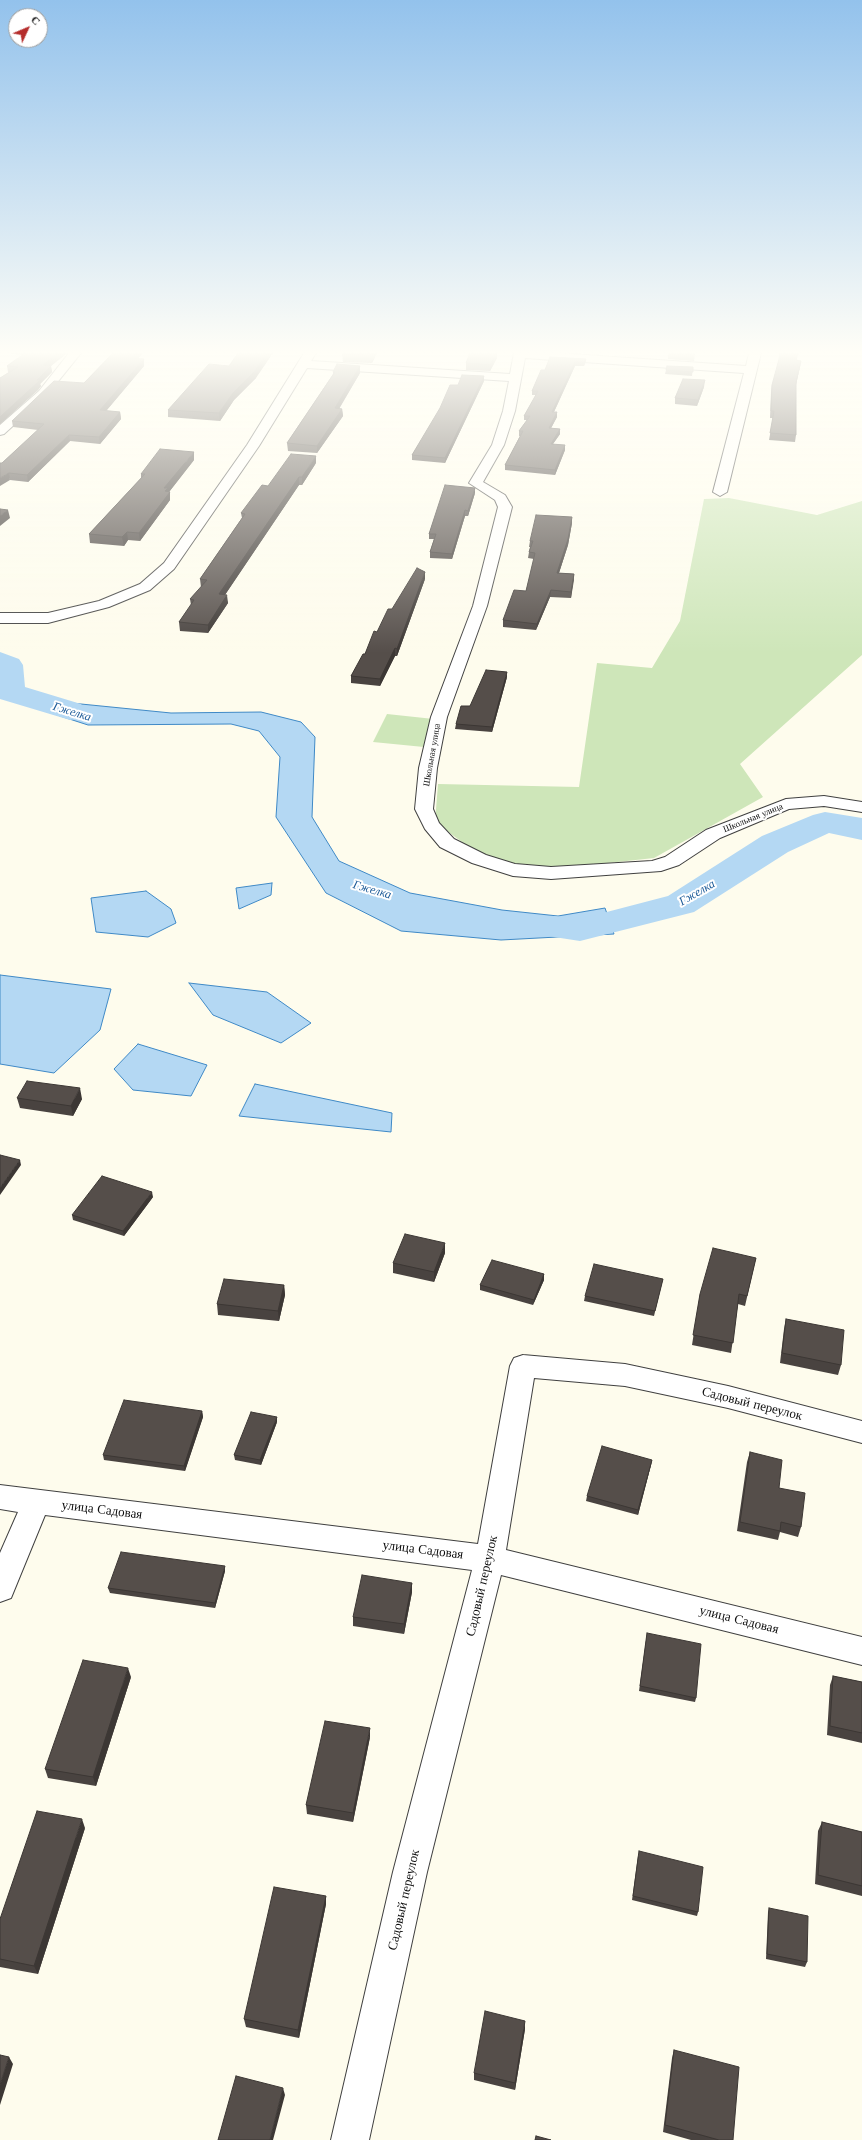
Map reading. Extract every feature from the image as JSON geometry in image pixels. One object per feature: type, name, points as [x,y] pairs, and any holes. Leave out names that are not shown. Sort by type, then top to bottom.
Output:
[{"type":"street","points":[[0,618],[48,618],[104,604],[145,586],[169,566],[248,453]]},
{"type":"street","name":"Школьная улица","points":[[493,453],[476,483],[500,498],[505,507],[480,606],[439,717],[428,768],[424,809],[431,825],[447,843],[479,859],[513,870],[551,873],[654,867],[672,860],[713,834],[786,804],[824,801],[862,807]]},
{"type":"street","points":[[720,492],[730,453]]},
{"type":"street","name":"Садовый переулок","points":[[350,2140],[410,1872],[490,1559],[523,1366],[626,1375],[728,1396],[862,1432]]},
{"type":"street","name":"улица Садовая","points":[[0,1497],[490,1559],[601,1585],[862,1651]]},
{"type":"street","points":[[0,1588],[36,1502]]},
{"type":"green space","points":[[729,498],[817,515],[862,501],[862,655],[740,764],[763,797],[654,858],[553,869],[489,862],[435,822],[438,784],[579,787],[597,663],[652,668],[680,621],[704,499]]},
{"type":"green space","points":[[387,714],[443,720],[434,748],[373,742]]},
{"type":"water","points":[[0,655],[17,662],[11,685],[61,702],[171,713],[261,712],[301,722],[315,737],[312,817],[339,861],[410,893],[502,910],[558,916],[605,908],[614,934],[501,940],[401,931],[326,893],[276,817],[280,757],[259,731],[231,724],[88,725],[26,705],[0,678]]},
{"type":"water","points":[[272,883],[271,895],[239,909],[236,888]]},
{"type":"water","points":[[146,891],[171,909],[176,923],[148,937],[96,932],[91,898]]},
{"type":"water","points":[[0,975],[111,989],[100,1030],[54,1073],[0,1064]]},
{"type":"water","points":[[189,983],[267,992],[311,1023],[281,1043],[213,1015]]},
{"type":"water","points":[[138,1044],[207,1065],[191,1096],[133,1090],[114,1069]]},
{"type":"water","points":[[255,1084],[392,1113],[391,1132],[239,1116]]},
{"type":"building","points":[[13,453],[50,453],[27,475],[9,473],[0,478],[0,463],[2,463]]},
{"type":"building","points":[[157,453],[193,453],[164,488],[168,488],[165,491],[170,492],[139,533],[127,532],[122,537],[89,534],[145,474],[141,474]]},
{"type":"building","points":[[413,453],[447,453],[445,458],[412,455]]},
{"type":"building","points":[[511,453],[562,453],[555,470],[505,465]]},
{"type":"building","points":[[291,454],[316,456],[302,477],[299,477],[219,594],[227,595],[208,625],[179,622],[194,600],[190,599],[207,580],[200,579],[245,514],[241,513],[262,485],[268,486]]},
{"type":"building","points":[[445,485],[475,488],[468,511],[465,510],[452,554],[430,552],[436,534],[429,534]]},
{"type":"building","points":[[0,509],[8,510],[0,516]]},
{"type":"building","points":[[536,515],[572,517],[568,539],[557,573],[574,574],[571,592],[551,590],[537,624],[503,620],[514,590],[526,591],[535,553],[529,552],[533,541],[530,541]]},
{"type":"building","points":[[417,568],[425,572],[397,649],[395,648],[380,679],[351,676],[363,654],[365,654],[374,631],[377,632],[388,609],[392,609]]},
{"type":"building","points":[[486,670],[507,672],[492,727],[456,724],[461,706],[470,706]]},
{"type":"building","points":[[27,1081],[80,1088],[71,1106],[17,1098]]},
{"type":"building","points":[[0,1155],[20,1160],[0,1188]]},
{"type":"building","points":[[102,1176],[152,1192],[123,1231],[72,1215]]},
{"type":"building","points":[[405,1234],[445,1243],[434,1272],[393,1263]]},
{"type":"building","points":[[713,1248],[756,1258],[747,1296],[739,1294],[733,1343],[693,1335],[700,1294]]},
{"type":"building","points":[[492,1260],[544,1274],[534,1300],[480,1285]]},
{"type":"building","points":[[594,1264],[663,1279],[655,1311],[585,1296]]},
{"type":"building","points":[[224,1279],[284,1285],[278,1311],[217,1304]]},
{"type":"building","points":[[786,1319],[844,1330],[841,1365],[782,1353]]},
{"type":"building","points":[[124,1400],[202,1411],[184,1466],[103,1455]]},
{"type":"building","points":[[251,1412],[277,1417],[260,1460],[234,1455]]},
{"type":"building","points":[[602,1446],[652,1460],[638,1510],[587,1496]]},
{"type":"building","points":[[750,1452],[782,1460],[779,1488],[805,1493],[801,1527],[781,1522],[780,1531],[740,1522]]},
{"type":"building","points":[[121,1552],[225,1566],[215,1603],[108,1588]]},
{"type":"building","points":[[362,1575],[412,1583],[404,1624],[353,1617]]},
{"type":"building","points":[[647,1633],[701,1644],[696,1698],[640,1686]]},
{"type":"building","points":[[83,1660],[128,1668],[93,1777],[45,1769]]},
{"type":"building","points":[[833,1676],[862,1682],[862,1733],[830,1726]]},
{"type":"building","points":[[325,1721],[370,1728],[353,1813],[306,1805]]},
{"type":"building","points":[[37,1811],[82,1819],[34,1966],[0,1959],[0,1919]]},
{"type":"building","points":[[822,1822],[862,1832],[862,1886],[818,1875]]},
{"type":"building","points":[[639,1851],[703,1867],[698,1912],[633,1896]]},
{"type":"building","points":[[274,1887],[326,1896],[298,2030],[244,2019]]},
{"type":"building","points":[[769,1908],[808,1916],[807,1962],[767,1954]]},
{"type":"building","points":[[485,2011],[525,2021],[515,2083],[474,2073]]},
{"type":"building","points":[[674,2050],[739,2067],[733,2140],[719,2140],[665,2125]]},
{"type":"building","points":[[0,2055],[9,2057],[0,2085]]},
{"type":"building","points":[[236,2076],[283,2088],[270,2140],[218,2140]]},
{"type":"building","points":[[536,2136],[551,2140],[535,2140]]},
{"type":"waterway","name":"Гжелка","points":[[0,661],[8,665],[10,692],[70,711]]},
{"type":"waterway","name":"Гжелка","points":[[554,927],[580,930],[681,904],[775,844],[825,822],[862,829]]}]
